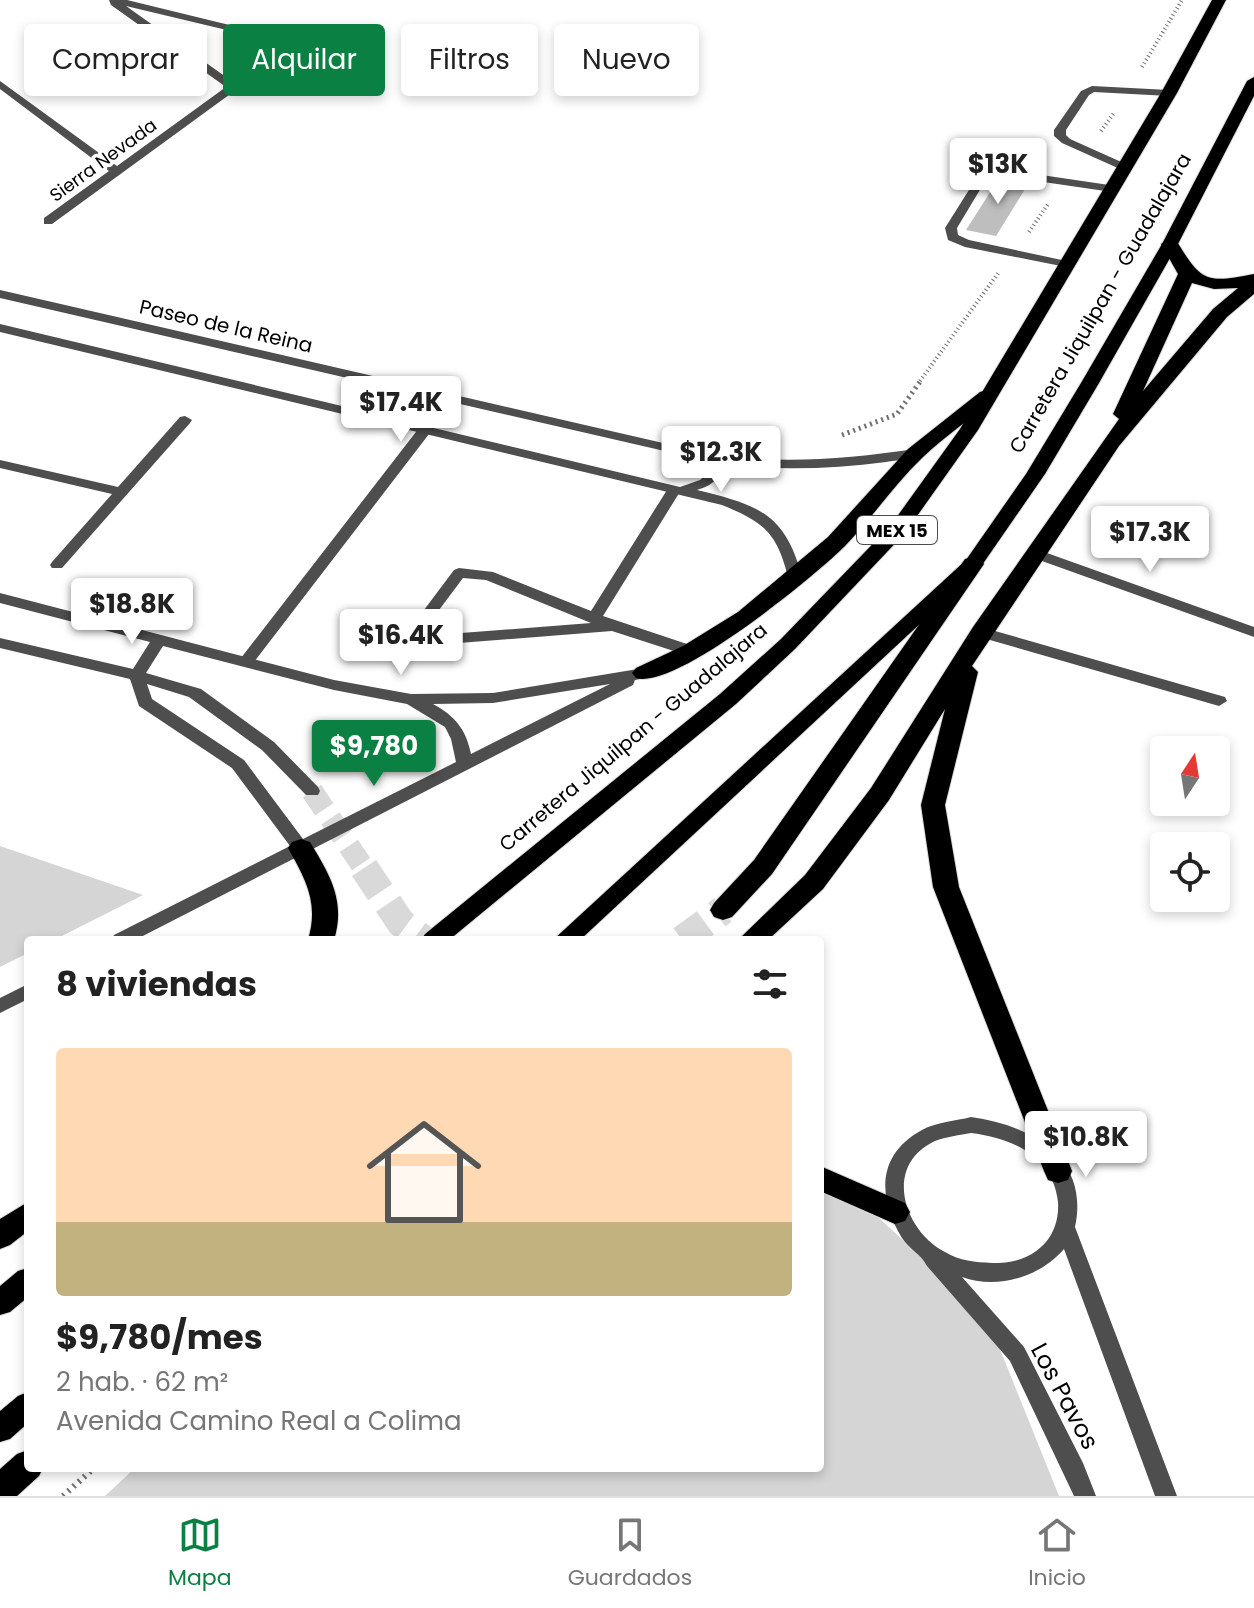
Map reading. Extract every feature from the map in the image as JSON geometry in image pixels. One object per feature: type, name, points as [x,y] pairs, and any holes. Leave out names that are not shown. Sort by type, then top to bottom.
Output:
[{"type":"highway","name":"Carretera Jiquilpan - Guadalajara","points":[[438,936],[728,699],[788,644],[898,529],[946,465],[1169,93],[1219,0]]},
{"type":"highway","name":"Carretera Jiquilpan - Guadalajara","points":[[569,936],[973,564],[1035,474],[1170,244],[1254,81]]},
{"type":"highway","points":[[1170,244],[1174,258],[1187,274],[1215,284],[1254,282]]},
{"type":"highway","points":[[1111,442],[1187,274]]},
{"type":"highway","points":[[755,936],[814,882],[880,794],[1033,553],[1111,442],[1220,313],[1254,282]]},
{"type":"highway","points":[[644,673],[691,651],[746,617],[836,542],[915,453],[987,396]]},
{"type":"highway","points":[[723,910],[763,867],[973,564]]},
{"type":"highway","points":[[977,639],[933,805],[946,887],[1058,1171]]},
{"type":"highway","points":[[301,848],[327,896],[327,923],[322,936]]},
{"type":"highway","points":[[824,1180],[895,1212]]},
{"type":"highway","points":[[0,1236],[24,1217]]},
{"type":"highway","points":[[0,1303],[24,1283]]},
{"type":"highway","points":[[0,1429],[24,1408]]},
{"type":"highway","points":[[0,1490],[24,1469]]},
{"type":"street","points":[[112,0],[223,26]]},
{"type":"street","points":[[112,0],[223,80]]},
{"type":"street","points":[[0,84],[118,172]]},
{"type":"street","points":[[1124,167],[1060,136],[1060,130],[1085,93],[1104,88],[1169,93]]},
{"type":"street","name":"Sierra Nevada","points":[[48,221],[223,94]]},
{"type":"street","points":[[1067,265],[965,243],[952,237],[951,228],[983,176],[993,171],[1112,188]]},
{"type":"street","name":"Paseo de la Reina","points":[[0,294],[715,459],[795,467],[859,462],[915,453]]},
{"type":"street","points":[[0,328],[727,502],[755,512],[773,524],[789,548],[795,577]]},
{"type":"street","points":[[57,565],[185,420]]},
{"type":"street","points":[[246,662],[424,431]]},
{"type":"street","points":[[594,618],[677,491],[705,483],[713,476],[715,459]]},
{"type":"street","points":[[0,464],[121,492]]},
{"type":"street","points":[[1033,553],[1254,632]]},
{"type":"street","points":[[613,626],[446,639],[425,629],[426,618],[459,573],[488,575],[613,626],[691,651]]},
{"type":"street","points":[[0,598],[334,685],[411,699],[493,698],[644,673]]},
{"type":"street","points":[[160,639],[137,675],[145,702],[238,764],[301,848]]},
{"type":"street","points":[[977,639],[1219,701]]},
{"type":"street","points":[[0,643],[137,675],[195,693],[268,746],[312,791]]},
{"type":"street","points":[[128,936],[644,673]]},
{"type":"street","points":[[411,699],[450,720],[461,734],[465,765]]},
{"type":"street","points":[[0,1006],[24,993]]},
{"type":"street","points":[[971,1125],[997,1128],[1021,1137],[1042,1152],[1058,1171],[1067,1190],[1070,1210],[1066,1229],[1053,1249],[1034,1263],[1009,1272],[981,1272],[953,1266],[928,1253],[902,1227],[895,1212],[891,1190],[895,1168],[907,1150],[924,1136],[946,1127],[971,1125]]},
{"type":"street","points":[[1066,1229],[1166,1496]]},
{"type":"street","name":"Los Pavos","points":[[928,1253],[1017,1354],[1085,1496]]},
{"type":"path","points":[[1086,151],[1130,89],[1182,0]]},
{"type":"path","points":[[832,439],[897,414],[1065,181]]},
{"type":"path","points":[[63,1496],[90,1472]]},
{"type":"shaded area","points":[[0,846],[143,895],[62,936],[24,936],[24,955],[0,967]]},
{"type":"shaded area","points":[[824,1183],[857,1198],[987,1317],[1059,1496],[105,1496],[131,1472],[824,1472]]},
{"type":"building","points":[[1001,175],[1030,181],[996,236],[966,230]]},
{"type":"tunnel","points":[[312,791],[365,870]]},
{"type":"tunnel","points":[[364,868],[401,923],[419,936]]},
{"type":"tunnel","points":[[687,936],[723,910]]}]
